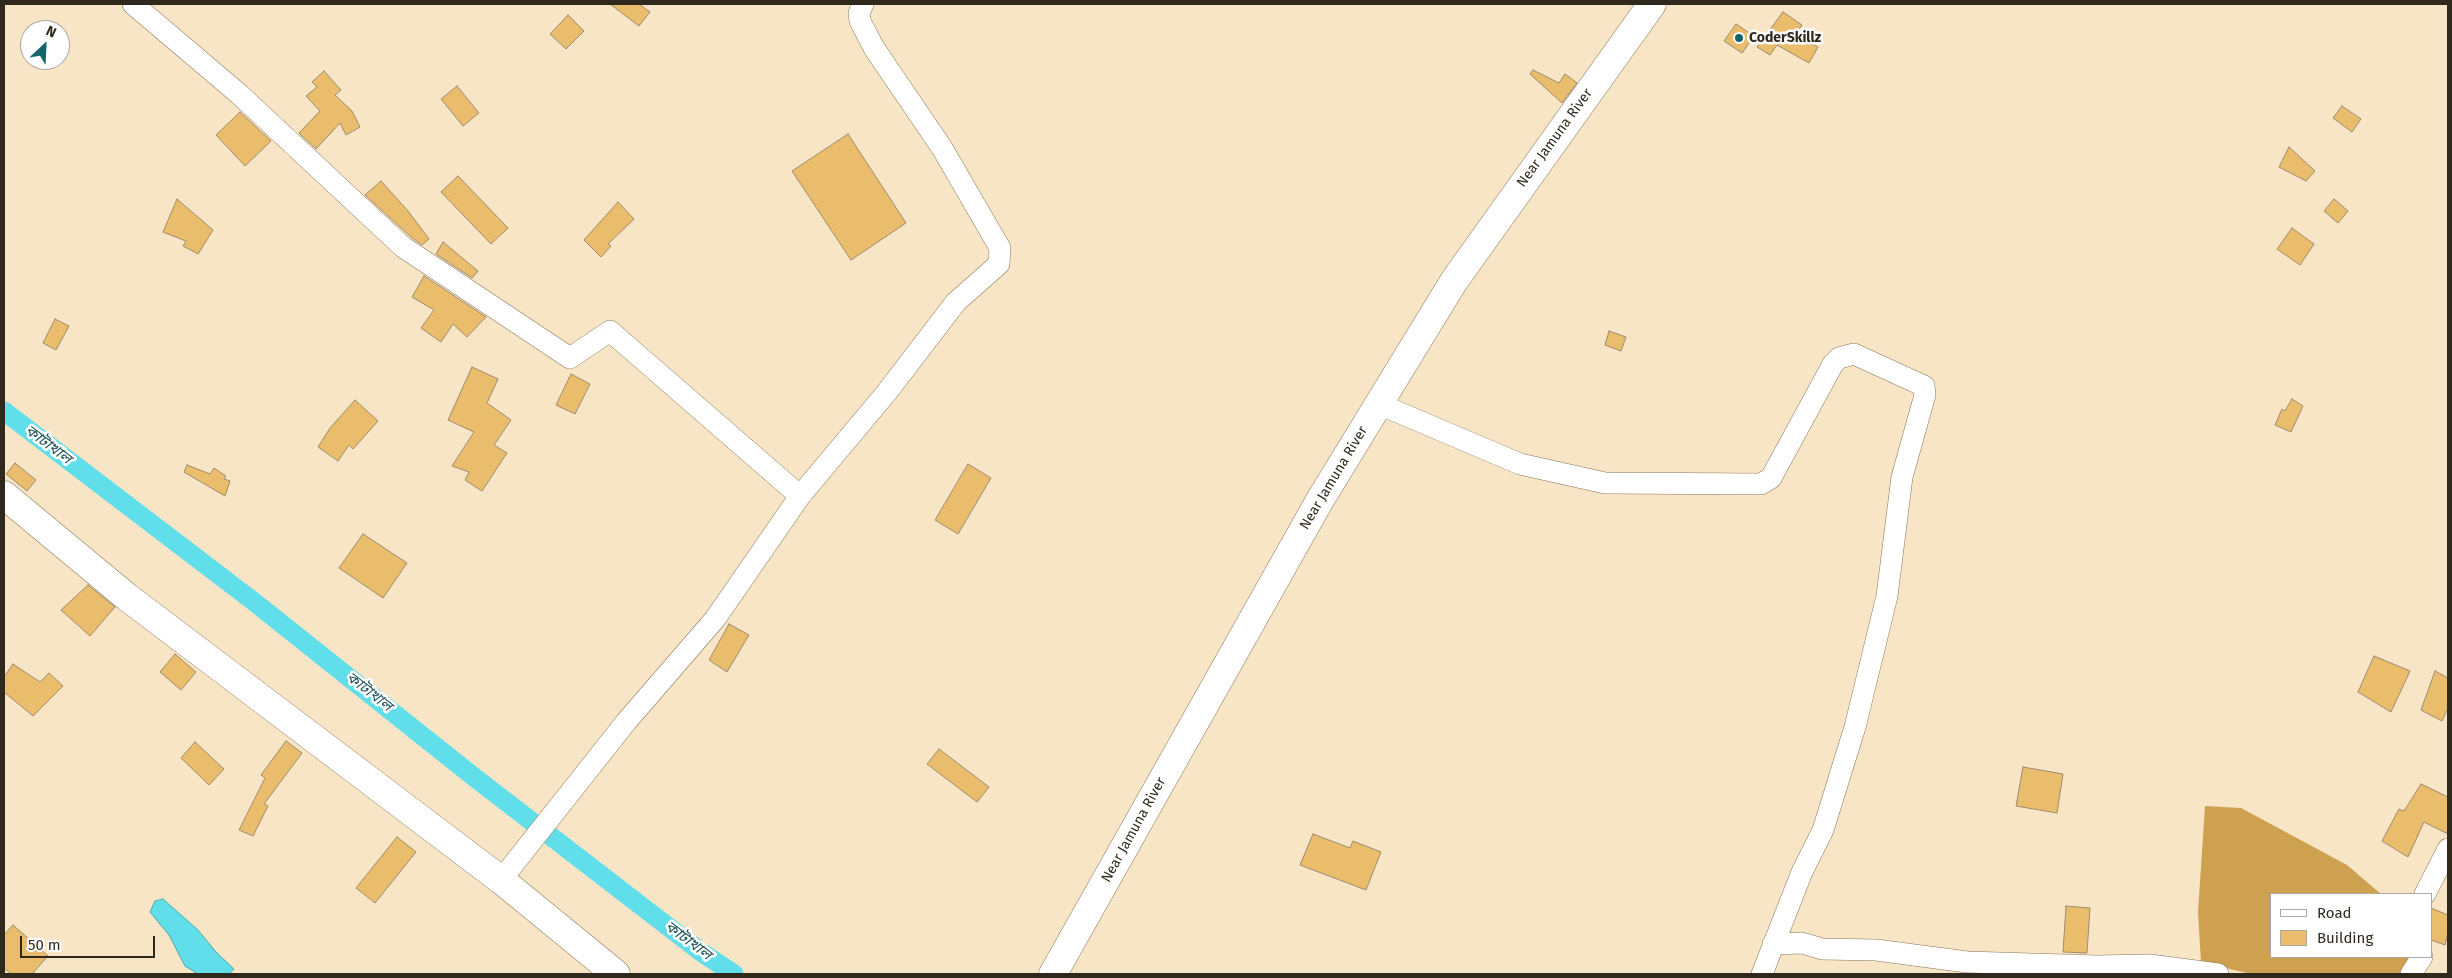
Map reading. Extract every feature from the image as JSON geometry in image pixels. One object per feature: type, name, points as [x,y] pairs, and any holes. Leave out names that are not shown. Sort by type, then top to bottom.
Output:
[{"type":"street","points":[[133,4],[239,94],[403,247],[570,358],[610,331],[800,496]]},
{"type":"street","points":[[508,873],[626,722],[715,619],[800,496],[887,392],[956,302],[996,268],[1000,259],[1000,248],[942,148],[874,48],[860,21],[859,13],[863,4]]},
{"type":"street","name":"Near Jamuna River","points":[[1053,974],[1315,509],[1472,253],[1652,4]]},
{"type":"street","points":[[1379,404],[1520,464],[1604,483],[1761,484],[1771,478],[1833,364],[1839,358],[1854,354],[1924,386],[1925,395],[1902,477],[1887,596],[1855,727],[1823,830],[1802,872],[1762,974]]},
{"type":"street","points":[[4,494],[127,597],[508,873],[616,974]]},
{"type":"street","points":[[2426,893],[2448,849]]},
{"type":"street","points":[[1773,944],[1802,943],[1822,949],[1876,950],[1966,962],[2097,966],[2150,965],[2218,974]]},
{"type":"street","points":[[2412,974],[2421,958]]},
{"type":"shaded area","points":[[2205,806],[2241,808],[2347,865],[2380,893],[2270,893],[2270,958],[2414,958],[2406,974],[2251,974],[2201,962],[2198,912]]},
{"type":"water","points":[[163,899],[198,930],[216,952],[234,969],[229,974],[198,974],[185,966],[169,935],[150,912],[155,901]]},
{"type":"building","points":[[610,4],[639,4],[650,12],[639,26]]},
{"type":"building","points":[[1783,12],[1802,25],[1795,35],[1818,47],[1809,63],[1777,45],[1770,55],[1757,47]]},
{"type":"building","points":[[568,15],[584,31],[566,49],[550,34]]},
{"type":"building","name":"CoderSkillz","points":[[1736,24],[1754,36],[1742,53],[1724,41]]},
{"type":"building","points":[[1533,70],[1559,83],[1565,74],[1577,83],[1562,103],[1530,74]]},
{"type":"building","points":[[324,71],[341,90],[335,95],[352,111],[360,127],[346,135],[340,123],[316,149],[299,133],[320,111],[306,96],[317,87],[312,82]]},
{"type":"building","points":[[457,86],[479,113],[463,126],[441,99]]},
{"type":"building","points":[[2342,106],[2361,119],[2352,132],[2333,118]]},
{"type":"building","points":[[240,112],[271,141],[245,166],[216,135]]},
{"type":"building","points":[[848,134],[906,223],[851,260],[792,171]]},
{"type":"building","points":[[2289,147],[2315,171],[2306,181],[2279,167]]},
{"type":"building","points":[[458,176],[508,228],[491,244],[441,192]]},
{"type":"building","points":[[381,181],[408,211],[429,239],[422,245],[365,195]]},
{"type":"building","points":[[177,199],[213,230],[198,254],[183,246],[186,241],[163,232]]},
{"type":"building","points":[[2334,199],[2348,211],[2338,223],[2324,211]]},
{"type":"building","points":[[618,202],[634,219],[608,244],[611,246],[601,257],[584,240]]},
{"type":"building","points":[[2292,228],[2314,244],[2300,265],[2277,249]]},
{"type":"building","points":[[443,242],[478,271],[472,278],[436,254]]},
{"type":"building","points":[[424,276],[486,317],[467,337],[453,324],[441,342],[421,328],[434,310],[412,297]]},
{"type":"building","points":[[55,319],[69,326],[56,350],[43,343]]},
{"type":"building","points":[[1609,331],[1626,337],[1621,351],[1605,345]]},
{"type":"building","points":[[472,367],[498,379],[487,403],[511,420],[494,445],[507,453],[482,491],[465,480],[469,472],[452,466],[474,432],[448,420]]},
{"type":"building","points":[[571,374],[590,384],[575,414],[556,405]]},
{"type":"building","points":[[2292,399],[2303,406],[2291,432],[2275,425],[2282,409],[2285,411]]},
{"type":"building","points":[[355,400],[378,421],[353,449],[349,445],[338,461],[318,447],[330,428]]},
{"type":"building","points":[[15,463],[36,480],[27,491],[6,474]]},
{"type":"building","points":[[968,464],[991,478],[958,534],[935,520]]},
{"type":"building","points":[[187,465],[210,474],[214,468],[226,476],[224,479],[230,481],[225,496],[184,472]]},
{"type":"building","points":[[363,534],[407,563],[383,598],[339,568]]},
{"type":"building","points":[[88,585],[115,607],[90,636],[61,610]]},
{"type":"building","points":[[729,624],[749,635],[727,672],[709,660]]},
{"type":"building","points":[[175,654],[196,672],[181,690],[160,672]]},
{"type":"building","points":[[2374,656],[2410,671],[2391,712],[2358,692]]},
{"type":"building","points":[[13,664],[40,682],[49,673],[63,686],[33,716],[4,692],[4,677]]},
{"type":"building","points":[[2435,671],[2448,678],[2448,708],[2442,721],[2421,710]]},
{"type":"building","points":[[286,741],[302,753],[264,804],[268,806],[253,836],[239,830],[265,778],[261,775]]},
{"type":"building","points":[[195,742],[224,769],[209,785],[181,758]]},
{"type":"building","points":[[939,749],[989,787],[977,802],[927,764]]},
{"type":"building","points":[[2023,767],[2063,774],[2057,813],[2016,806]]},
{"type":"building","points":[[2421,784],[2448,797],[2448,834],[2424,822],[2408,857],[2382,841],[2399,809],[2404,811]]},
{"type":"building","points":[[1313,834],[1350,848],[1353,841],[1381,852],[1366,890],[1300,865]]},
{"type":"building","points":[[397,837],[416,852],[375,903],[356,888]]},
{"type":"building","points":[[2066,906],[2090,908],[2087,953],[2063,952]]},
{"type":"building","points":[[2432,908],[2448,915],[2448,933],[2445,945],[2432,940]]},
{"type":"building","points":[[13,925],[48,956],[32,974],[11,974],[4,968],[4,935]]},
{"type":"waterway","name":"কাটাখাল","points":[[4,411],[253,601],[474,777],[701,952],[734,974]]},
{"type":"place","name":"CoderSkillz","points":[[1739,38]]}]
